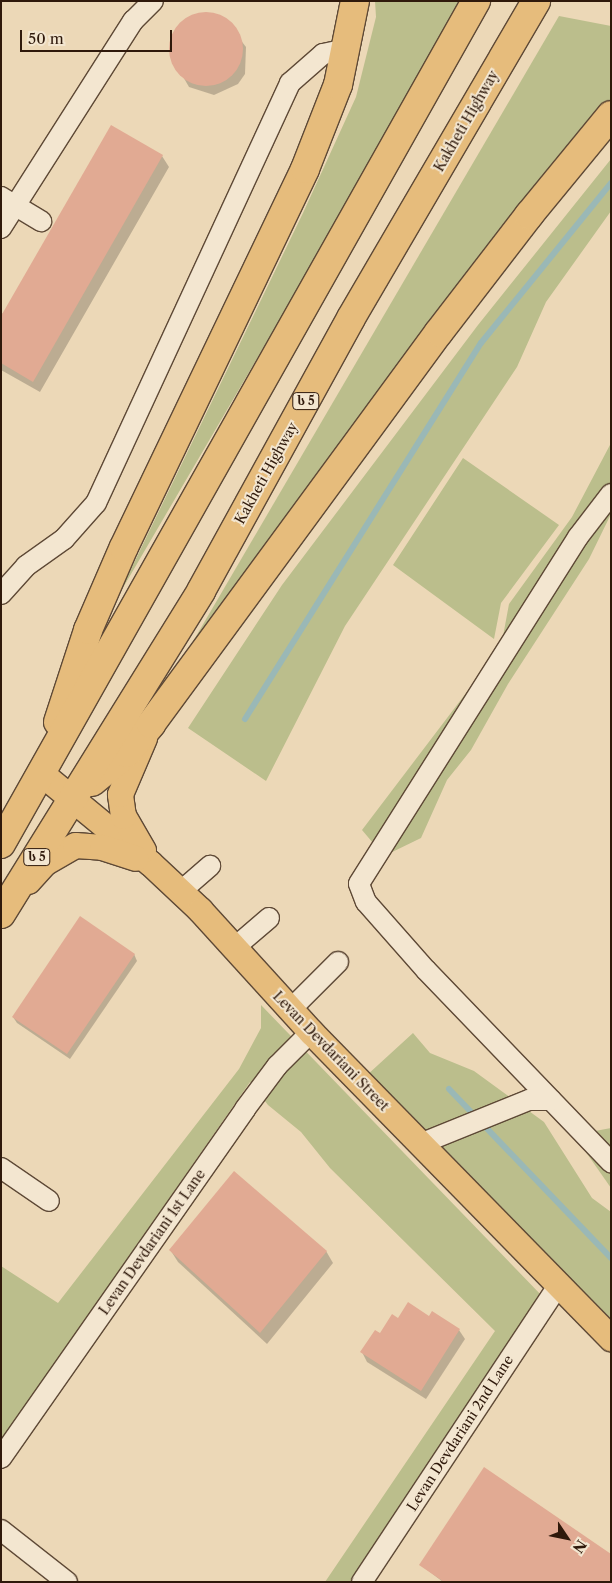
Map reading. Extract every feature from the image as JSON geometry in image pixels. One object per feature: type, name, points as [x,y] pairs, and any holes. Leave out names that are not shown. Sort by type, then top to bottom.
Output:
[{"type":"highway","points":[[42,774],[88,630],[124,547],[305,169],[338,86],[355,1]]},
{"type":"highway","name":"ს 5","points":[[1,844],[42,774],[346,228],[476,1]]},
{"type":"highway","name":"Kakheti Highway","points":[[5,908],[201,591],[351,318],[536,1]]},
{"type":"highway","points":[[72,799],[126,753],[151,724],[440,332],[529,215],[611,116]]},
{"type":"main road","points":[[150,863],[123,816],[120,794],[151,724]]},
{"type":"main road","name":"Levan Devdariani Street","points":[[42,774],[150,863],[180,892],[311,1032],[611,1338]]},
{"type":"main road","points":[[5,908],[44,863],[75,845],[102,847],[150,863]]},
{"type":"street","points":[[1,228],[8,201],[133,21],[153,1]]},
{"type":"street","points":[[1,594],[26,566],[64,539],[96,503],[290,83],[323,54],[346,49]]},
{"type":"street","points":[[8,201],[40,221]]},
{"type":"street","points":[[611,494],[578,537],[359,884],[366,902],[426,970],[611,1162]]},
{"type":"street","points":[[180,892],[210,866]]},
{"type":"street","points":[[234,948],[269,918]]},
{"type":"street","points":[[290,1010],[338,962]]},
{"type":"street","name":"Levan Devdariani 1st Lane","points":[[1,1458],[244,1109],[277,1066],[311,1032]]},
{"type":"street","points":[[420,1144],[529,1100],[551,1100]]},
{"type":"street","points":[[1,1168],[49,1201]]},
{"type":"street","name":"Levan Devdariani 2nd Lane","points":[[362,1582],[559,1284]]},
{"type":"street","points":[[1,1530],[67,1582]]},
{"type":"green space","points":[[375,1],[466,1],[117,598],[303,213],[356,97],[376,17]]},
{"type":"green space","points":[[559,16],[611,26],[611,103],[188,650]]},
{"type":"green space","points":[[611,159],[611,211],[546,302],[517,367],[345,626],[266,781],[188,728],[282,585],[478,325]]},
{"type":"green space","points":[[611,443],[611,514],[589,559],[508,684],[471,750],[447,780],[421,838],[384,856],[362,830],[501,647],[509,604],[572,517]]},
{"type":"green space","points":[[463,458],[559,525],[501,603],[494,639],[393,565]]},
{"type":"green space","points":[[261,1005],[543,1297],[356,1582],[325,1582],[495,1331],[330,1168],[301,1132],[268,1105],[250,1082],[1,1441],[1,1266],[58,1303],[239,1069],[261,1028]]},
{"type":"green space","points":[[413,1033],[430,1053],[474,1071],[544,1122],[592,1198],[611,1212],[611,1319],[366,1076]]},
{"type":"green space","points":[[611,1128],[611,1188],[574,1135]]},
{"type":"building","points":[[206,12],[227,18],[237,28],[243,49],[237,70],[227,80],[206,86],[185,80],[175,70],[169,49],[175,28],[185,18]]},
{"type":"building","points":[[111,125],[163,155],[33,382],[1,363],[1,316]]},
{"type":"building","points":[[80,916],[135,954],[67,1054],[12,1017]]},
{"type":"building","points":[[234,1171],[327,1251],[260,1333],[169,1250]]},
{"type":"building","points":[[408,1302],[429,1316],[432,1311],[460,1329],[421,1391],[360,1352],[375,1330],[380,1333],[392,1314],[398,1318]]},
{"type":"building","points":[[484,1467],[611,1554],[611,1582],[444,1582],[419,1565]]},
{"type":"waterway","points":[[245,719],[481,343],[611,183]]},
{"type":"waterway","points":[[449,1089],[611,1258]]}]
